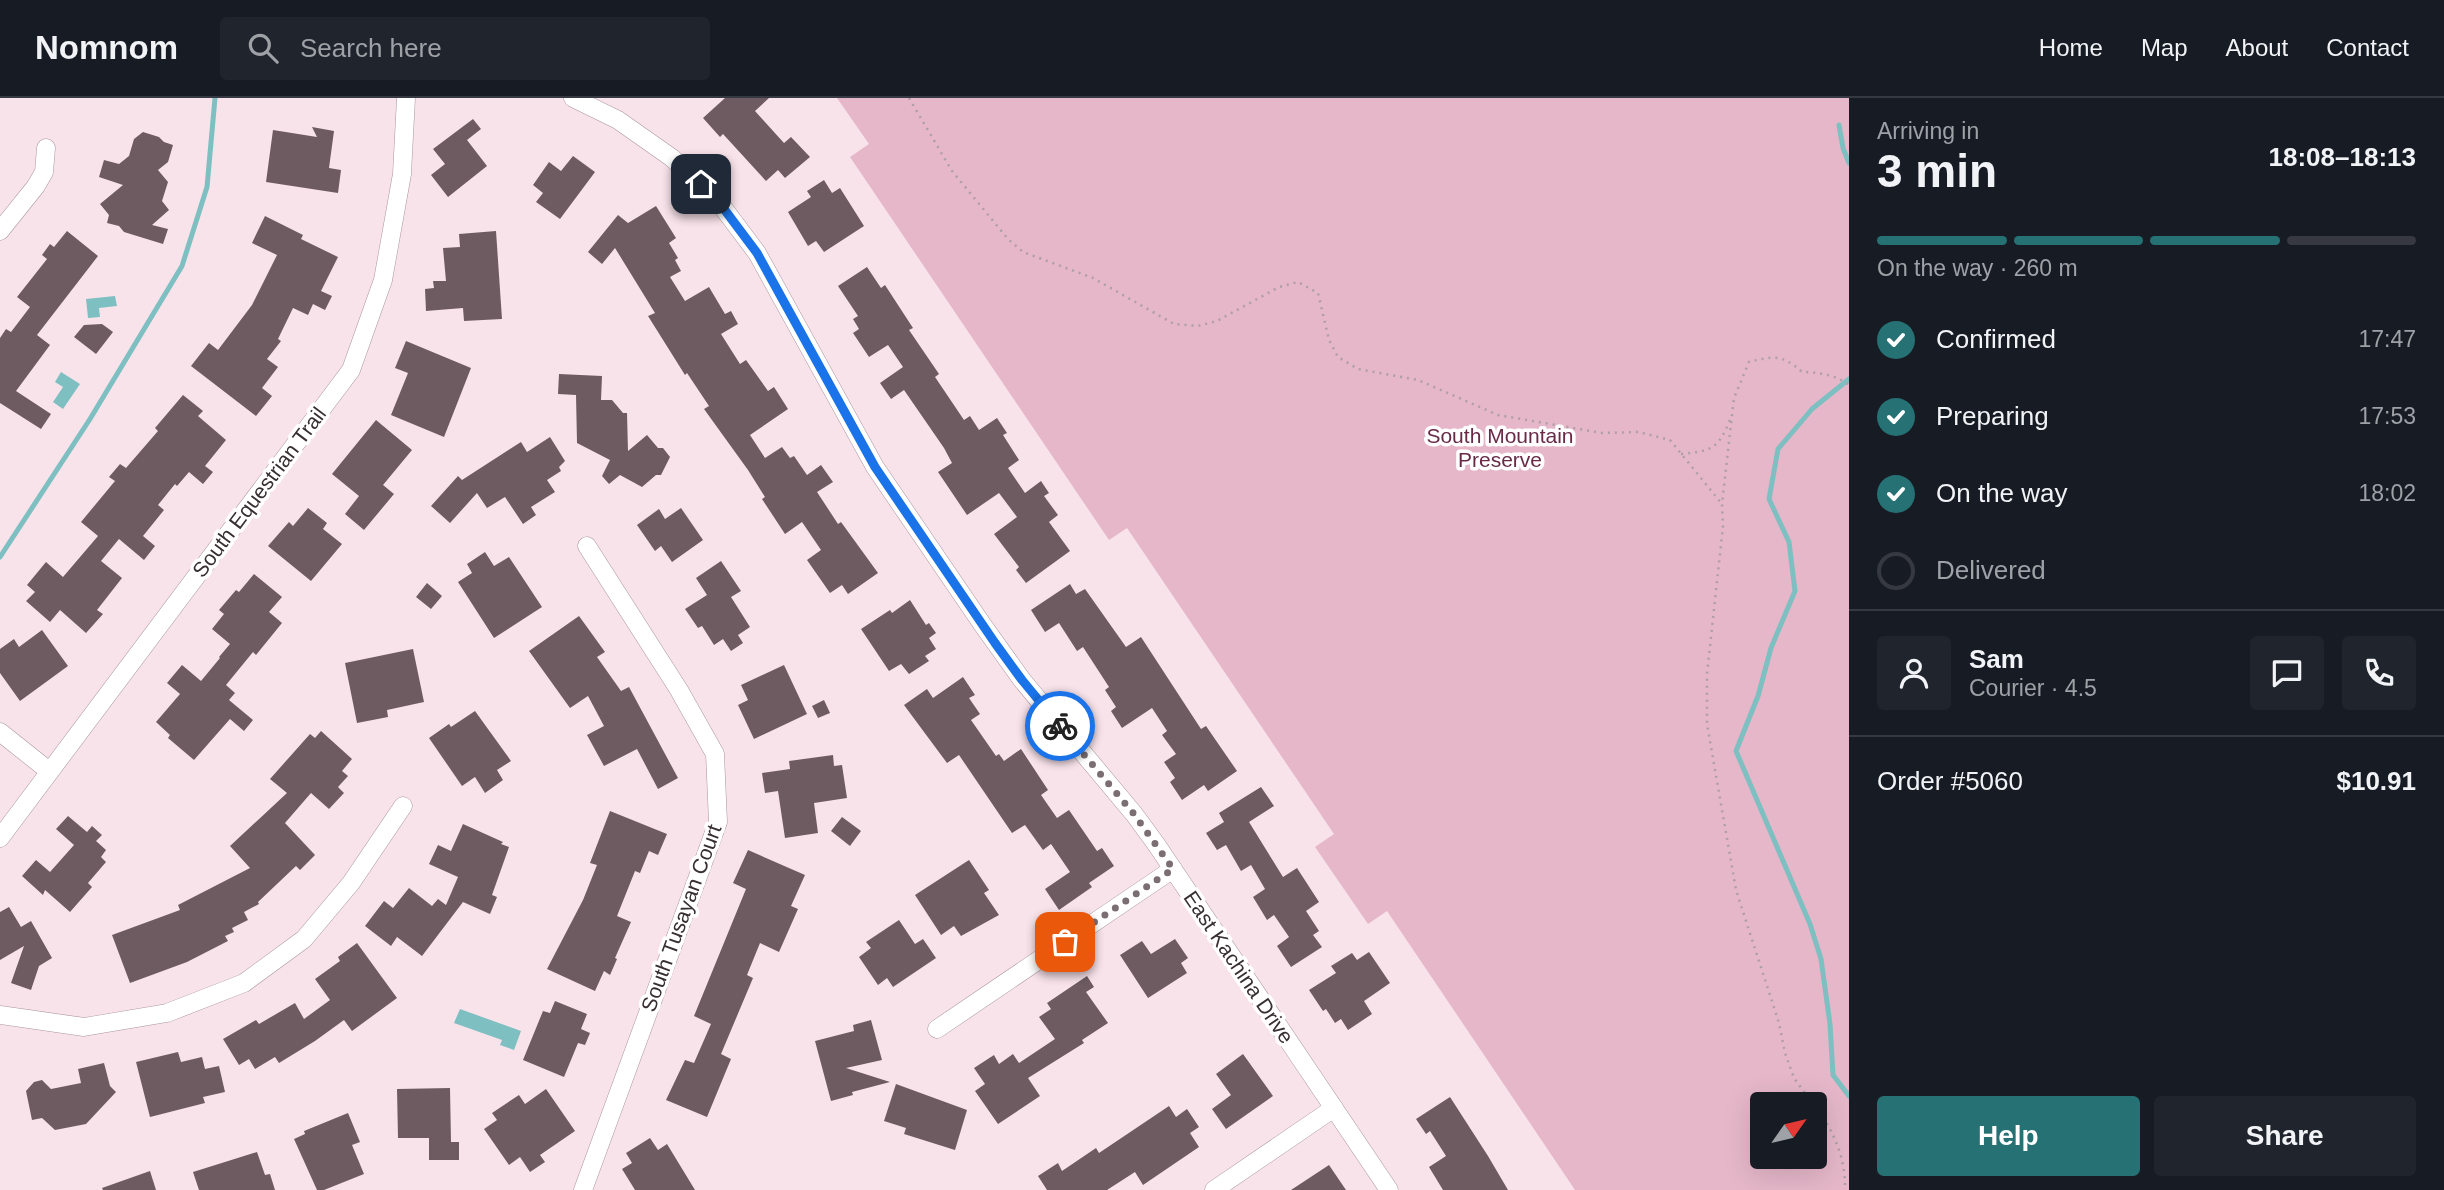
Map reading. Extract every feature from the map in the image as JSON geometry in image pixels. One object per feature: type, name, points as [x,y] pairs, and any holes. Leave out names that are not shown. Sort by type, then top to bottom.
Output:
[{"type":"street","name":"South Equestrian Trail","points":[[0,838],[351,370],[383,280],[402,174],[406,98]]},
{"type":"street","name":"East Kachina Drive","points":[[573,98],[629,127],[672,158],[715,197],[757,253],[875,467],[1022,680],[1134,814],[1389,1190]]},
{"type":"street","points":[[0,231],[44,172],[46,148]]},
{"type":"street","name":"South Tusayan Court","points":[[583,1190],[718,822],[715,754],[679,690],[587,546]]},
{"type":"street","points":[[0,732],[49,771]]},
{"type":"street","points":[[0,1015],[84,1027],[167,1013],[244,983],[304,940],[351,883],[403,806]]},
{"type":"street","points":[[937,1030],[1173,869]]},
{"type":"street","points":[[1214,1190],[1334,1108]]},
{"type":"path","points":[[909,98],[952,171],[1008,239],[1023,252],[1093,278],[1174,324],[1198,326],[1217,321],[1279,286],[1298,282],[1318,293],[1329,340],[1338,357],[1358,369],[1418,380],[1499,415],[1602,433],[1639,432],[1670,440],[1722,504]]},
{"type":"path","points":[[1804,1092],[1794,1079],[1785,1053],[1779,1023],[1736,890],[1707,724],[1707,674],[1734,398],[1748,362],[1774,356],[1790,362],[1802,372],[1817,372],[1849,385]]},
{"type":"path","points":[[1681,454],[1704,452],[1722,440],[1732,414]]},
{"type":"path","points":[[1827,1124],[1839,1147],[1847,1174],[1845,1190]]},
{"type":"green space","name":"South Mountain Preserve","points":[[837,98],[1849,98],[1849,1190],[1575,1190],[1387,911],[1368,924],[1315,847],[1334,834],[1127,528],[1109,540],[850,157],[869,144]]},
{"type":"water","points":[[115,296],[117,306],[99,308],[100,317],[88,318],[86,299]]},
{"type":"water","points":[[61,372],[80,384],[63,409],[53,402],[63,387],[55,382]]},
{"type":"water","points":[[460,1009],[521,1031],[514,1050],[500,1045],[502,1040],[454,1023]]},
{"type":"building","points":[[725,98],[769,98],[755,111],[784,143],[791,137],[810,157],[785,178],[778,170],[766,181],[723,134],[720,137],[703,118]]},
{"type":"building","points":[[473,119],[481,129],[467,140],[487,166],[448,197],[431,175],[445,164],[433,149]]},
{"type":"building","points":[[312,127],[334,131],[329,168],[341,170],[338,193],[266,182],[273,130],[317,137]]},
{"type":"building","points":[[143,132],[173,145],[168,162],[158,170],[168,182],[162,201],[169,210],[152,225],[168,229],[163,244],[124,232],[119,226],[107,223],[109,215],[100,204],[123,185],[99,177],[104,160],[119,164],[129,156],[134,139]]},
{"type":"building","points":[[573,156],[595,172],[560,219],[536,202],[543,193],[533,185],[549,162],[561,171]]},
{"type":"building","points":[[824,180],[832,193],[840,188],[864,226],[824,252],[816,241],[808,246],[788,212],[811,197],[807,191]]},
{"type":"building","points":[[656,206],[676,238],[669,243],[678,258],[675,260],[681,271],[670,277],[685,301],[709,287],[725,314],[731,311],[738,324],[721,334],[740,364],[746,360],[768,391],[774,387],[788,409],[750,435],[765,458],[782,447],[790,458],[794,456],[807,475],[821,465],[833,482],[817,492],[838,524],[841,522],[878,573],[848,594],[842,585],[830,593],[807,560],[821,550],[802,522],[785,534],[762,499],[765,497],[748,470],[704,409],[709,406],[687,373],[685,375],[648,316],[655,313],[615,248],[602,264],[588,252],[618,215],[628,223]]},
{"type":"building","points":[[265,216],[303,235],[301,239],[338,257],[321,291],[332,296],[325,310],[313,304],[308,315],[293,308],[278,339],[281,341],[267,359],[278,367],[262,388],[272,396],[256,416],[191,366],[209,343],[218,350],[252,305],[277,255],[252,243]]},
{"type":"building","points":[[67,231],[98,256],[37,335],[50,345],[16,391],[51,414],[41,429],[0,403],[0,338],[6,329],[11,332],[30,307],[17,297],[47,259],[42,255],[50,244],[54,247]]},
{"type":"building","points":[[496,231],[502,319],[464,321],[463,308],[426,311],[425,289],[434,288],[433,281],[446,281],[443,248],[460,247],[459,234]]},
{"type":"building","points":[[867,267],[881,288],[885,285],[913,328],[909,330],[939,374],[935,377],[964,420],[970,416],[979,430],[997,418],[1007,433],[1003,435],[1019,460],[1008,468],[1025,493],[1041,481],[1049,493],[1044,496],[1058,515],[1049,522],[1070,551],[1026,583],[1016,570],[1019,567],[994,534],[1017,517],[999,493],[967,515],[938,472],[952,463],[944,448],[904,390],[891,399],[880,383],[903,367],[888,345],[869,357],[853,333],[859,329],[853,319],[858,316],[838,286]]},
{"type":"building","points":[[102,324],[113,332],[96,354],[74,337],[84,325]]},
{"type":"building","points":[[406,341],[471,368],[444,437],[391,415],[408,373],[395,368]]},
{"type":"building","points":[[559,374],[602,376],[601,400],[612,400],[623,413],[627,413],[628,451],[647,435],[670,457],[661,475],[656,475],[642,487],[620,475],[609,484],[602,476],[610,460],[577,443],[576,395],[558,394]]},
{"type":"building","points":[[183,395],[203,411],[198,416],[226,440],[205,466],[213,472],[203,484],[189,472],[158,505],[164,510],[143,536],[155,546],[144,560],[119,539],[101,561],[122,578],[97,610],[103,614],[86,633],[60,610],[50,622],[26,601],[35,592],[27,585],[46,562],[63,577],[98,536],[81,522],[115,481],[109,477],[120,464],[126,468],[158,431],[155,428]]},
{"type":"building","points":[[376,420],[412,450],[383,485],[394,494],[364,530],[345,514],[359,496],[332,474]]},
{"type":"building","points":[[550,437],[565,461],[559,467],[561,471],[547,480],[555,492],[531,507],[536,515],[523,524],[505,497],[487,508],[477,493],[450,523],[431,506],[458,476],[462,480],[521,442],[527,452]]},
{"type":"building","points":[[308,508],[327,523],[323,529],[342,544],[311,581],[268,546],[289,522],[293,526]]},
{"type":"building","points":[[681,508],[703,540],[672,562],[661,546],[655,551],[637,525],[659,509],[665,519]]},
{"type":"building","points":[[485,552],[494,566],[509,557],[542,607],[494,638],[458,582],[472,573],[467,564]]},
{"type":"building","points":[[721,561],[741,591],[731,597],[750,627],[738,635],[743,643],[731,651],[723,639],[714,645],[702,626],[698,628],[685,609],[707,595],[696,578]]},
{"type":"building","points":[[254,574],[282,597],[269,612],[282,623],[256,655],[253,652],[226,685],[235,693],[229,700],[253,720],[244,731],[230,719],[194,760],[168,738],[170,735],[156,722],[180,694],[167,683],[182,665],[201,681],[220,658],[230,644],[212,629],[224,614],[219,610]]},
{"type":"building","points":[[427,583],[442,596],[431,609],[416,597]]},
{"type":"building","points":[[1070,584],[1076,594],[1085,589],[1126,647],[1141,637],[1201,729],[1206,726],[1237,771],[1208,791],[1204,785],[1182,800],[1170,782],[1175,778],[1164,762],[1176,754],[1162,735],[1167,731],[1152,708],[1122,728],[1111,711],[1116,707],[1105,690],[1109,687],[1083,647],[1077,651],[1059,623],[1045,632],[1031,610]]},
{"type":"building","points":[[910,600],[926,625],[929,623],[936,633],[929,638],[936,649],[925,656],[929,661],[909,674],[901,664],[889,671],[861,629]]},
{"type":"building","points":[[579,616],[605,652],[597,657],[621,691],[629,687],[678,778],[658,789],[637,749],[604,766],[587,735],[604,726],[588,696],[570,708],[529,651]]},
{"type":"building","points":[[42,630],[68,666],[20,701],[0,673],[0,649],[14,639],[19,647]]},
{"type":"building","points":[[413,649],[424,702],[387,710],[388,717],[357,723],[345,663]]},
{"type":"building","points":[[784,665],[807,714],[754,739],[738,705],[748,700],[741,685]]},
{"type":"building","points":[[963,677],[975,695],[969,698],[980,714],[971,720],[996,756],[999,754],[1004,761],[1021,749],[1048,790],[1041,795],[1057,818],[1069,810],[1097,851],[1102,848],[1114,866],[1089,883],[1092,887],[1059,910],[1045,889],[1070,872],[1051,844],[1043,850],[1025,825],[1012,833],[959,755],[947,763],[904,705],[927,689],[933,698]]},
{"type":"building","points":[[824,700],[830,713],[818,718],[812,706]]},
{"type":"building","points":[[475,711],[511,761],[497,770],[503,780],[485,793],[475,777],[462,786],[429,738]]},
{"type":"building","points":[[321,731],[352,759],[342,771],[348,776],[338,787],[344,793],[329,809],[311,793],[285,823],[315,855],[300,870],[296,866],[258,902],[259,904],[244,912],[248,920],[232,928],[234,932],[225,936],[228,941],[187,962],[130,983],[112,935],[180,910],[178,905],[250,868],[230,846],[287,793],[270,779],[310,734],[315,738]]},
{"type":"building","points":[[833,755],[834,766],[842,765],[847,798],[814,803],[818,833],[785,838],[778,791],[765,793],[762,773],[790,769],[789,761]]},
{"type":"building","points":[[1261,787],[1274,806],[1249,822],[1283,877],[1297,868],[1319,902],[1306,911],[1319,931],[1313,935],[1322,947],[1291,967],[1277,946],[1289,937],[1274,915],[1267,920],[1253,897],[1265,889],[1251,865],[1241,871],[1226,845],[1217,850],[1206,833],[1224,822],[1219,813]]},
{"type":"building","points":[[610,811],[667,834],[658,855],[649,851],[640,873],[635,871],[617,916],[631,922],[610,975],[604,971],[595,991],[547,969],[583,900],[597,865],[590,863]]},
{"type":"building","points":[[68,816],[87,832],[92,826],[102,835],[96,841],[106,850],[101,857],[106,862],[88,883],[92,887],[70,912],[45,890],[43,895],[22,876],[36,860],[50,872],[74,845],[56,829]]},
{"type":"building","points":[[842,817],[861,831],[850,846],[831,831]]},
{"type":"building","points":[[463,824],[509,847],[492,895],[497,897],[490,914],[463,902],[422,956],[397,937],[391,946],[365,926],[384,901],[393,908],[409,888],[432,906],[438,899],[446,905],[458,877],[429,864],[438,845],[451,851]]},
{"type":"building","points":[[748,850],[805,875],[791,906],[798,909],[779,952],[760,943],[747,975],[753,978],[721,1054],[731,1059],[707,1117],[666,1100],[685,1060],[694,1063],[711,1024],[694,1016],[746,889],[733,883]]},
{"type":"building","points":[[969,860],[989,890],[984,893],[999,915],[961,936],[954,926],[941,935],[915,895]]},
{"type":"building","points":[[9,907],[21,927],[31,921],[52,958],[39,966],[31,990],[11,983],[24,946],[0,960],[0,912]]},
{"type":"building","points":[[899,920],[915,944],[923,939],[936,958],[893,987],[887,978],[878,985],[859,957],[871,948],[866,942]]},
{"type":"building","points":[[1175,939],[1188,958],[1181,963],[1187,973],[1148,998],[1120,955],[1142,941],[1151,954]]},
{"type":"building","points":[[357,943],[397,998],[352,1031],[344,1020],[279,1063],[275,1057],[255,1069],[249,1059],[239,1065],[223,1039],[256,1020],[259,1024],[295,1003],[304,1019],[330,1000],[315,979],[340,961],[338,957]]},
{"type":"building","points":[[1369,952],[1390,983],[1364,1001],[1372,1014],[1348,1030],[1341,1019],[1335,1023],[1326,1009],[1323,1011],[1309,990],[1336,973],[1331,966],[1352,953],[1357,960]]},
{"type":"building","points":[[1087,976],[1094,987],[1086,992],[1108,1023],[1082,1040],[1084,1043],[1028,1078],[1040,1096],[998,1124],[975,1091],[985,1084],[974,1068],[994,1055],[999,1064],[1013,1054],[1019,1063],[1055,1039],[1039,1017],[1051,1009],[1047,1003]]},
{"type":"building","points":[[555,1001],[587,1014],[581,1029],[590,1033],[585,1045],[578,1043],[564,1077],[523,1060],[543,1011],[550,1013]]},
{"type":"building","points":[[871,1020],[882,1060],[846,1068],[890,1082],[852,1092],[853,1095],[831,1101],[815,1041],[854,1031],[853,1025]]},
{"type":"building","points":[[178,1052],[181,1062],[202,1057],[205,1069],[219,1066],[225,1092],[203,1097],[205,1103],[150,1117],[136,1062]]},
{"type":"building","points":[[1243,1054],[1273,1096],[1226,1129],[1212,1109],[1231,1095],[1216,1074]]},
{"type":"building","points":[[104,1063],[110,1086],[116,1092],[86,1124],[55,1130],[42,1118],[32,1120],[26,1091],[34,1082],[42,1080],[51,1089],[81,1083],[78,1069]]},
{"type":"building","points":[[896,1084],[967,1110],[955,1150],[904,1134],[906,1128],[884,1121]]},
{"type":"building","points":[[450,1088],[451,1142],[459,1142],[459,1160],[429,1160],[429,1138],[398,1138],[397,1089]]},
{"type":"building","points":[[546,1089],[575,1131],[540,1155],[545,1162],[530,1172],[520,1157],[509,1165],[484,1129],[497,1120],[492,1113],[519,1095],[525,1104]]},
{"type":"building","points":[[1450,1097],[1508,1190],[1443,1190],[1429,1167],[1446,1156],[1430,1131],[1426,1134],[1416,1119]]},
{"type":"building","points":[[1169,1106],[1176,1117],[1187,1109],[1199,1127],[1190,1133],[1199,1147],[1143,1185],[1135,1172],[1107,1190],[1047,1190],[1038,1176],[1058,1163],[1062,1171],[1096,1148],[1099,1153]]},
{"type":"building","points":[[348,1113],[360,1142],[352,1145],[364,1174],[324,1190],[317,1190],[294,1139],[305,1134],[304,1131]]},
{"type":"building","points":[[650,1138],[658,1150],[667,1144],[695,1190],[635,1190],[622,1169],[632,1163],[626,1153]]},
{"type":"building","points":[[257,1152],[265,1175],[270,1174],[275,1190],[199,1190],[193,1172]]},
{"type":"building","points":[[1329,1165],[1346,1190],[1291,1190]]},
{"type":"building","points":[[150,1171],[156,1190],[102,1188]]},
{"type":"waterway","points":[[0,557],[90,419],[182,266],[207,187],[215,98]]},
{"type":"waterway","points":[[1839,125],[1849,163]]},
{"type":"waterway","points":[[1849,379],[1812,409],[1778,449],[1769,499],[1789,542],[1795,591],[1771,648],[1758,696],[1736,751],[1810,924],[1821,959],[1830,1024],[1833,1075],[1849,1096]]},
{"type":"way so far","points":[[1060,726],[1134,814],[1173,869],[1065,942]]},
{"type":"route","points":[[701,184],[715,197],[757,253],[875,467],[995,643],[1060,726]]}]
